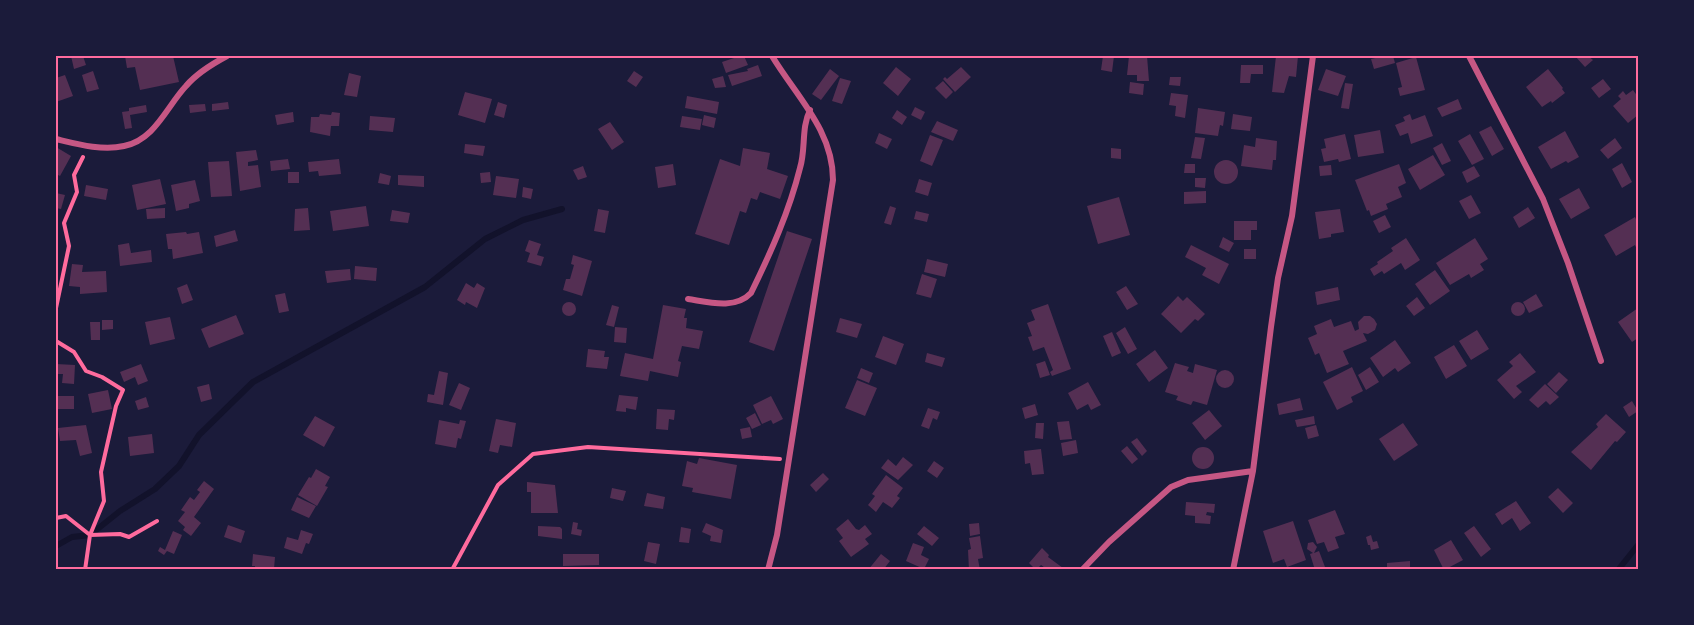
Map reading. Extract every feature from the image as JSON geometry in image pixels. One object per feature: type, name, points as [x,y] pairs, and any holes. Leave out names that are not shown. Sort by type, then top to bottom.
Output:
[{"type":"street","points":[[56,139],[88,147],[122,147],[137,141],[164,117],[186,85],[212,64],[227,56]]},
{"type":"street","points":[[768,570],[777,535],[833,180],[829,148],[810,110],[772,56]]},
{"type":"street","points":[[1233,570],[1253,471],[1278,278],[1292,216],[1313,56]]},
{"type":"street","points":[[1470,56],[1543,199],[1602,361]]},
{"type":"street","points":[[688,299],[719,304],[730,303],[746,298],[751,293],[791,203],[803,160],[804,122],[810,110]]},
{"type":"street","points":[[1082,570],[1109,542],[1171,487],[1188,480],[1253,471]]},
{"type":"path","points":[[56,308],[69,246],[64,223],[77,192],[74,175],[88,147]]},
{"type":"path","points":[[56,341],[74,352],[86,371],[102,377],[123,390],[116,406],[101,471],[104,501],[90,535],[85,570]]},
{"type":"path","points":[[452,570],[498,485],[533,454],[588,447],[789,459]]},
{"type":"path","points":[[56,518],[66,516],[90,535],[120,534],[129,537],[157,521]]},
{"type":"building","points":[[71,56],[83,56],[86,65],[74,69]]},
{"type":"building","points":[[125,56],[173,56],[179,82],[140,90],[135,67],[127,68]]},
{"type":"building","points":[[744,56],[748,65],[726,73],[722,62]]},
{"type":"building","points":[[1103,56],[1114,56],[1112,72],[1101,70]]},
{"type":"building","points":[[1129,56],[1147,56],[1149,81],[1137,81],[1137,75],[1127,75]]},
{"type":"building","points":[[1276,56],[1298,56],[1296,77],[1289,76],[1284,93],[1272,92]]},
{"type":"building","points":[[1393,56],[1395,63],[1374,69],[1371,59]]},
{"type":"building","points":[[1575,56],[1588,56],[1593,60],[1585,67]]},
{"type":"building","points":[[1416,57],[1425,90],[1400,96],[1398,88],[1402,87],[1396,63]]},
{"type":"building","points":[[758,65],[762,76],[732,86],[728,75],[748,71],[747,69]]},
{"type":"building","points":[[1241,65],[1263,65],[1263,74],[1251,74],[1250,83],[1240,83]]},
{"type":"building","points":[[896,67],[911,79],[898,96],[883,83]]},
{"type":"building","points":[[961,67],[971,77],[955,92],[943,79],[945,77],[947,79]]},
{"type":"building","points":[[830,69],[839,76],[821,100],[812,94]]},
{"type":"building","points":[[1326,69],[1346,76],[1338,96],[1318,90]]},
{"type":"building","points":[[1548,69],[1565,93],[1542,107],[1526,87]]},
{"type":"building","points":[[93,71],[99,89],[87,92],[82,75]]},
{"type":"building","points":[[634,71],[643,77],[636,87],[627,81]]},
{"type":"building","points":[[349,73],[361,76],[357,97],[344,95]]},
{"type":"building","points":[[65,75],[73,96],[56,102],[56,78]]},
{"type":"building","points":[[723,76],[726,87],[715,88],[712,79]]},
{"type":"building","points":[[1170,77],[1181,77],[1180,86],[1169,85]]},
{"type":"building","points":[[840,78],[851,81],[842,104],[832,101]]},
{"type":"building","points":[[1603,79],[1611,89],[1599,98],[1591,88]]},
{"type":"building","points":[[943,81],[953,92],[946,99],[935,88]]},
{"type":"building","points":[[1130,82],[1144,84],[1143,95],[1129,93]]},
{"type":"building","points":[[1345,83],[1353,84],[1349,109],[1341,108]]},
{"type":"building","points":[[1633,90],[1638,97],[1638,115],[1628,123],[1613,106],[1621,99],[1618,96],[1623,91],[1626,95]]},
{"type":"building","points":[[465,92],[492,99],[485,123],[458,115]]},
{"type":"building","points":[[1171,93],[1188,95],[1185,118],[1175,116],[1176,106],[1169,105]]},
{"type":"building","points":[[687,96],[719,102],[717,114],[685,108]]},
{"type":"building","points":[[1458,99],[1462,109],[1442,117],[1437,108]]},
{"type":"building","points":[[228,102],[229,109],[212,111],[212,104]]},
{"type":"building","points":[[498,102],[507,105],[504,118],[494,115]]},
{"type":"building","points":[[205,104],[206,111],[190,113],[189,105]]},
{"type":"building","points":[[146,105],[147,112],[130,115],[132,128],[125,129],[122,112],[129,111],[129,108]]},
{"type":"building","points":[[915,107],[925,112],[921,120],[911,115]]},
{"type":"building","points":[[1198,108],[1225,112],[1223,126],[1220,125],[1218,136],[1195,133]]},
{"type":"building","points":[[897,110],[907,117],[902,125],[892,118]]},
{"type":"building","points":[[293,112],[294,122],[277,125],[275,115]]},
{"type":"building","points":[[332,112],[340,113],[339,126],[331,126],[330,136],[310,132],[311,117],[319,117],[320,114],[331,115]]},
{"type":"building","points":[[1233,114],[1252,117],[1250,131],[1231,129]]},
{"type":"building","points":[[1410,114],[1412,120],[1425,115],[1433,136],[1411,144],[1408,133],[1400,136],[1395,125],[1405,121],[1403,117]]},
{"type":"building","points":[[704,115],[716,118],[714,128],[702,125]]},
{"type":"building","points":[[370,116],[395,118],[393,132],[369,130]]},
{"type":"building","points":[[682,116],[702,119],[700,130],[680,127]]},
{"type":"building","points":[[937,121],[958,130],[953,141],[931,132]]},
{"type":"building","points":[[610,122],[624,142],[612,150],[598,129]]},
{"type":"building","points":[[1491,126],[1504,149],[1492,156],[1479,132]]},
{"type":"building","points":[[1380,130],[1384,153],[1358,157],[1354,135]]},
{"type":"building","points":[[1565,131],[1579,157],[1551,169],[1538,147]]},
{"type":"building","points":[[879,133],[892,139],[887,149],[875,143]]},
{"type":"building","points":[[1345,134],[1351,159],[1324,162],[1321,149],[1326,148],[1324,139]]},
{"type":"building","points":[[1470,134],[1484,159],[1472,165],[1458,141]]},
{"type":"building","points":[[930,135],[943,140],[932,166],[920,161]]},
{"type":"building","points":[[1195,137],[1205,138],[1201,159],[1191,158]]},
{"type":"building","points":[[1256,138],[1277,141],[1276,160],[1273,160],[1272,170],[1241,166],[1244,145],[1255,147]]},
{"type":"building","points":[[1615,138],[1622,148],[1608,159],[1600,150]]},
{"type":"building","points":[[1442,143],[1451,161],[1442,165],[1433,148]]},
{"type":"building","points":[[465,144],[485,146],[483,156],[464,153]]},
{"type":"building","points":[[56,147],[71,156],[60,176],[56,174]]},
{"type":"building","points":[[743,148],[770,153],[767,169],[788,176],[780,199],[760,192],[757,200],[751,198],[746,213],[740,211],[729,245],[695,234],[720,159],[740,166]]},
{"type":"building","points":[[1111,148],[1121,149],[1121,159],[1111,158]]},
{"type":"building","points":[[256,150],[258,160],[248,162],[248,166],[258,165],[261,187],[240,191],[236,152]]},
{"type":"building","points":[[1433,155],[1445,175],[1420,190],[1408,169]]},
{"type":"building","points":[[288,159],[290,169],[271,171],[270,161]]},
{"type":"building","points":[[339,159],[341,174],[319,176],[318,171],[309,172],[308,162]]},
{"type":"building","points":[[1226,160],[1235,163],[1238,172],[1235,181],[1226,184],[1217,181],[1214,172],[1217,163]]},
{"type":"building","points":[[229,161],[232,196],[211,197],[208,162]]},
{"type":"building","points":[[1622,163],[1632,182],[1622,188],[1612,169]]},
{"type":"building","points":[[673,164],[676,185],[658,188],[655,167]]},
{"type":"building","points":[[1185,164],[1195,164],[1195,173],[1184,173]]},
{"type":"building","points":[[1399,164],[1406,183],[1398,187],[1402,197],[1386,204],[1388,209],[1371,216],[1355,180]]},
{"type":"building","points":[[1331,165],[1332,175],[1320,176],[1319,166]]},
{"type":"building","points":[[583,166],[587,177],[578,180],[573,170]]},
{"type":"building","points":[[1474,166],[1480,176],[1467,183],[1462,172]]},
{"type":"building","points":[[288,172],[299,172],[299,183],[288,183]]},
{"type":"building","points":[[490,172],[491,182],[481,183],[480,173]]},
{"type":"building","points":[[380,173],[391,176],[389,185],[378,183]]},
{"type":"building","points":[[398,175],[424,176],[424,187],[398,185]]},
{"type":"building","points":[[496,176],[519,179],[516,198],[493,195]]},
{"type":"building","points":[[1195,178],[1206,178],[1205,188],[1195,187]]},
{"type":"building","points":[[160,179],[166,204],[137,210],[132,185]]},
{"type":"building","points":[[919,179],[932,183],[928,196],[915,192]]},
{"type":"building","points":[[195,180],[200,201],[189,204],[189,208],[176,211],[171,185]]},
{"type":"building","points":[[86,185],[108,189],[106,200],[84,196]]},
{"type":"building","points":[[523,187],[533,189],[531,199],[522,197]]},
{"type":"building","points":[[1579,188],[1590,208],[1571,219],[1559,199]]},
{"type":"building","points":[[1206,191],[1206,203],[1184,204],[1184,192]]},
{"type":"building","points":[[56,193],[65,195],[61,209],[56,208]]},
{"type":"building","points":[[1471,195],[1481,213],[1469,219],[1459,201]]},
{"type":"building","points":[[1119,197],[1130,235],[1098,244],[1087,206]]},
{"type":"building","points":[[366,206],[369,226],[333,231],[330,211]]},
{"type":"building","points":[[890,206],[896,208],[891,225],[884,223]]},
{"type":"building","points":[[1528,207],[1535,218],[1519,228],[1513,217]]},
{"type":"building","points":[[165,208],[165,218],[147,219],[146,209]]},
{"type":"building","points":[[308,208],[310,230],[294,231],[295,209]]},
{"type":"building","points":[[598,209],[609,211],[605,233],[594,231]]},
{"type":"building","points":[[1340,209],[1344,232],[1319,239],[1315,212]]},
{"type":"building","points":[[392,210],[410,213],[408,223],[390,221]]},
{"type":"building","points":[[916,211],[929,214],[927,222],[914,219]]},
{"type":"building","points":[[1385,215],[1391,227],[1379,233],[1373,221]]},
{"type":"building","points":[[1635,217],[1638,224],[1638,252],[1635,245],[1616,256],[1604,235]]},
{"type":"building","points":[[1234,221],[1257,221],[1257,230],[1251,230],[1251,240],[1234,240]]},
{"type":"building","points":[[235,230],[238,241],[216,247],[214,236]]},
{"type":"building","points":[[787,231],[812,239],[774,351],[749,342]]},
{"type":"building","points":[[186,232],[187,234],[199,232],[203,253],[173,259],[172,249],[168,249],[166,234]]},
{"type":"building","points":[[1223,237],[1234,243],[1229,252],[1219,247]]},
{"type":"building","points":[[1406,238],[1420,260],[1405,270],[1401,263],[1384,274],[1382,271],[1374,276],[1370,269],[1393,251],[1391,248]]},
{"type":"building","points":[[1475,238],[1488,259],[1480,264],[1484,270],[1471,278],[1469,274],[1450,285],[1436,263]]},
{"type":"building","points":[[529,240],[541,244],[537,255],[544,257],[541,266],[527,262],[530,253],[525,251]]},
{"type":"building","points":[[129,243],[131,253],[151,250],[152,262],[120,266],[118,245]]},
{"type":"building","points":[[1191,245],[1229,264],[1219,284],[1202,275],[1206,268],[1185,257]]},
{"type":"building","points":[[1244,249],[1256,249],[1256,259],[1244,259]]},
{"type":"building","points":[[573,255],[592,261],[582,296],[563,290],[566,279],[570,279],[574,265],[571,264]]},
{"type":"building","points":[[927,259],[948,264],[945,277],[924,272]]},
{"type":"building","points":[[72,264],[83,265],[82,272],[106,271],[107,292],[80,294],[80,287],[69,286]]},
{"type":"building","points":[[355,266],[377,268],[376,281],[354,279]]},
{"type":"building","points":[[350,269],[351,280],[327,283],[325,271]]},
{"type":"building","points":[[1435,270],[1450,291],[1430,305],[1415,284]]},
{"type":"building","points":[[922,274],[937,279],[931,298],[916,294]]},
{"type":"building","points":[[466,283],[474,288],[477,283],[485,288],[477,308],[457,300]]},
{"type":"building","points":[[187,284],[193,300],[182,304],[177,288]]},
{"type":"building","points":[[1126,286],[1138,304],[1127,310],[1116,292]]},
{"type":"building","points":[[1338,287],[1340,300],[1317,305],[1315,292]]},
{"type":"building","points":[[285,293],[289,311],[279,313],[275,295]]},
{"type":"building","points":[[1536,294],[1543,306],[1529,313],[1523,302]]},
{"type":"building","points":[[1178,296],[1183,301],[1187,297],[1205,314],[1198,321],[1195,319],[1181,333],[1161,314]]},
{"type":"building","points":[[1417,297],[1425,308],[1414,316],[1406,306]]},
{"type":"building","points":[[569,302],[574,304],[576,309],[574,314],[569,316],[564,314],[562,309],[564,304]]},
{"type":"building","points":[[1518,302],[1523,304],[1525,309],[1523,314],[1518,316],[1513,314],[1511,309],[1513,304]]},
{"type":"building","points":[[1048,304],[1071,369],[1052,376],[1050,372],[1053,370],[1044,347],[1033,351],[1028,337],[1032,336],[1027,323],[1035,320],[1031,310]]},
{"type":"building","points":[[612,305],[619,307],[614,327],[606,325]]},
{"type":"building","points":[[663,305],[686,309],[684,318],[687,318],[686,328],[703,331],[699,349],[682,346],[678,361],[681,362],[678,377],[650,371],[648,381],[620,376],[625,353],[653,359]]},
{"type":"building","points":[[1638,308],[1638,338],[1632,342],[1618,322]]},
{"type":"building","points":[[236,315],[244,334],[209,348],[201,329]]},
{"type":"building","points":[[1364,316],[1374,319],[1377,324],[1375,330],[1368,334],[1363,333],[1367,341],[1343,351],[1349,364],[1327,373],[1319,353],[1315,355],[1308,338],[1317,334],[1314,326],[1331,319],[1334,327],[1351,321],[1355,331],[1359,329],[1358,322]]},
{"type":"building","points":[[170,317],[175,339],[150,345],[145,322]]},
{"type":"building","points":[[840,318],[862,324],[857,338],[836,332]]},
{"type":"building","points":[[102,320],[113,320],[113,329],[102,330]]},
{"type":"building","points":[[90,322],[100,322],[100,340],[91,340]]},
{"type":"building","points":[[615,327],[627,328],[626,343],[614,342]]},
{"type":"building","points":[[1125,327],[1137,349],[1128,354],[1116,333]]},
{"type":"building","points":[[1477,330],[1489,349],[1471,360],[1459,341]]},
{"type":"building","points":[[1112,332],[1121,353],[1112,357],[1103,336]]},
{"type":"building","points":[[883,336],[904,344],[896,365],[875,357]]},
{"type":"building","points":[[1395,340],[1411,363],[1398,372],[1395,368],[1383,377],[1370,358]]},
{"type":"building","points":[[1454,345],[1467,366],[1446,379],[1434,357]]},
{"type":"building","points":[[588,349],[605,351],[604,357],[609,357],[607,369],[586,367]]},
{"type":"building","points":[[1155,350],[1168,368],[1149,382],[1136,364]]},
{"type":"building","points":[[927,353],[945,358],[942,367],[925,362]]},
{"type":"building","points":[[1520,353],[1536,372],[1516,386],[1522,392],[1514,399],[1497,380],[1513,366],[1509,362]]},
{"type":"building","points":[[1045,361],[1050,375],[1040,378],[1036,364]]},
{"type":"building","points":[[1175,363],[1189,367],[1187,371],[1193,373],[1195,364],[1217,370],[1207,405],[1193,401],[1191,405],[1176,400],[1178,396],[1165,392]]},
{"type":"building","points":[[56,364],[75,365],[74,384],[62,383],[63,374],[56,374]]},
{"type":"building","points":[[141,364],[148,381],[138,385],[135,377],[124,382],[120,372]]},
{"type":"building","points":[[1352,367],[1363,391],[1351,397],[1353,402],[1337,410],[1323,382]]},
{"type":"building","points":[[1370,367],[1379,382],[1366,390],[1358,375]]},
{"type":"building","points":[[861,368],[873,373],[869,383],[857,378]]},
{"type":"building","points":[[1225,370],[1232,372],[1234,379],[1232,386],[1225,388],[1218,386],[1216,379],[1218,372]]},
{"type":"building","points":[[439,371],[448,373],[443,405],[427,402],[428,394],[434,395]]},
{"type":"building","points":[[1559,372],[1568,380],[1556,393],[1547,384]]},
{"type":"building","points":[[857,380],[877,388],[865,416],[845,408]]},
{"type":"building","points":[[1088,382],[1101,405],[1091,410],[1088,404],[1077,410],[1068,393]]},
{"type":"building","points":[[459,383],[470,388],[461,410],[449,405]]},
{"type":"building","points":[[209,384],[212,399],[201,402],[197,387]]},
{"type":"building","points":[[1545,384],[1559,397],[1550,405],[1546,401],[1538,408],[1529,400]]},
{"type":"building","points":[[108,390],[112,409],[92,413],[88,394]]},
{"type":"building","points":[[619,395],[638,397],[636,410],[626,408],[626,412],[616,411]]},
{"type":"building","points":[[56,396],[74,396],[74,409],[56,409]]},
{"type":"building","points":[[771,396],[783,419],[773,424],[771,420],[762,424],[753,405]]},
{"type":"building","points":[[146,397],[149,407],[138,410],[135,401]]},
{"type":"building","points":[[1300,398],[1303,410],[1279,415],[1277,404]]},
{"type":"building","points":[[1632,401],[1638,411],[1629,417],[1623,407]]},
{"type":"building","points":[[1035,404],[1038,415],[1025,419],[1022,408]]},
{"type":"building","points":[[928,408],[940,412],[937,420],[933,418],[929,429],[921,426]]},
{"type":"building","points":[[657,409],[675,410],[674,420],[669,419],[668,430],[656,429]]},
{"type":"building","points":[[1209,410],[1222,426],[1205,440],[1192,423]]},
{"type":"building","points":[[755,413],[761,425],[752,429],[746,418]]},
{"type":"building","points":[[1606,414],[1626,432],[1617,442],[1615,441],[1591,470],[1571,452],[1598,427],[1596,424]]},
{"type":"building","points":[[315,416],[335,427],[324,447],[303,435]]},
{"type":"building","points":[[1314,416],[1315,424],[1297,427],[1295,420]]},
{"type":"building","points":[[496,419],[516,423],[512,447],[500,445],[498,453],[489,451]]},
{"type":"building","points":[[439,420],[459,424],[460,420],[466,421],[456,448],[435,444]]},
{"type":"building","points":[[1069,421],[1072,439],[1060,440],[1057,422]]},
{"type":"building","points":[[1036,423],[1044,423],[1043,439],[1035,438]]},
{"type":"building","points":[[1403,423],[1418,445],[1394,461],[1379,439]]},
{"type":"building","points":[[86,425],[92,453],[80,456],[76,440],[60,441],[58,428]]},
{"type":"building","points":[[1316,425],[1319,436],[1308,439],[1305,428]]},
{"type":"building","points":[[750,427],[752,437],[742,439],[740,429]]},
{"type":"building","points":[[152,434],[154,453],[130,456],[128,437]]},
{"type":"building","points":[[1137,438],[1147,451],[1142,456],[1131,442]]},
{"type":"building","points":[[1076,440],[1078,453],[1063,456],[1061,443]]},
{"type":"building","points":[[1127,446],[1138,459],[1132,464],[1121,451]]},
{"type":"building","points":[[1203,447],[1211,450],[1214,458],[1211,466],[1203,469],[1195,466],[1192,458],[1195,450]]},
{"type":"building","points":[[1041,449],[1044,474],[1032,475],[1030,463],[1025,464],[1024,451]]},
{"type":"building","points":[[903,457],[913,465],[898,480],[881,468],[888,459],[896,466]]},
{"type":"building","points":[[699,458],[737,465],[731,499],[692,492],[693,488],[682,486],[687,461],[697,464]]},
{"type":"building","points":[[934,461],[944,468],[937,478],[927,471]]},
{"type":"building","points":[[316,469],[330,477],[325,486],[328,487],[317,506],[298,495]]},
{"type":"building","points":[[823,473],[829,479],[816,492],[810,485]]},
{"type":"building","points":[[886,475],[903,488],[897,496],[900,498],[892,508],[883,502],[876,512],[868,505],[875,496],[872,494]]},
{"type":"building","points":[[204,481],[214,489],[194,517],[201,523],[191,536],[183,530],[185,527],[178,521],[185,512],[181,510],[190,497],[194,500],[200,492],[197,490]]},
{"type":"building","points":[[527,482],[555,485],[558,513],[531,513],[531,492],[527,492]]},
{"type":"building","points":[[612,488],[626,491],[623,501],[610,498]]},
{"type":"building","points":[[1558,488],[1573,503],[1563,513],[1548,497]]},
{"type":"building","points":[[647,493],[665,497],[663,509],[644,506]]},
{"type":"building","points":[[297,497],[316,506],[309,518],[291,510]]},
{"type":"building","points":[[1516,501],[1531,523],[1520,531],[1512,518],[1502,525],[1495,514]]},
{"type":"building","points":[[1186,502],[1215,504],[1214,513],[1207,512],[1206,515],[1211,516],[1210,524],[1195,523],[1195,516],[1185,515]]},
{"type":"building","points":[[1335,510],[1345,534],[1335,537],[1339,548],[1328,552],[1324,542],[1317,544],[1308,520]]},
{"type":"building","points":[[848,519],[856,529],[859,530],[865,525],[872,534],[865,539],[869,544],[851,557],[839,541],[843,538],[836,529]]},
{"type":"building","points":[[1293,521],[1306,560],[1287,567],[1284,559],[1273,563],[1263,531]]},
{"type":"building","points":[[573,522],[578,523],[577,529],[582,530],[581,536],[571,534]]},
{"type":"building","points":[[706,523],[723,530],[721,543],[710,541],[711,536],[702,532]]},
{"type":"building","points":[[979,523],[980,534],[970,536],[969,524]]},
{"type":"building","points":[[228,525],[245,531],[241,543],[224,537]]},
{"type":"building","points":[[538,526],[560,527],[562,539],[538,536]]},
{"type":"building","points":[[924,526],[939,538],[932,546],[917,534]]},
{"type":"building","points":[[1474,526],[1491,549],[1481,557],[1464,533]]},
{"type":"building","points":[[681,527],[691,529],[689,543],[679,542]]},
{"type":"building","points":[[301,530],[313,534],[302,554],[284,548],[287,537],[298,540]]},
{"type":"building","points":[[173,531],[182,535],[174,554],[167,551],[164,555],[158,551],[160,547],[165,550]]},
{"type":"building","points":[[1371,535],[1373,542],[1377,541],[1379,548],[1371,550],[1366,537]]},
{"type":"building","points":[[980,536],[983,558],[978,559],[980,570],[969,570],[968,550],[971,549],[969,538]]},
{"type":"building","points":[[1451,540],[1463,560],[1444,570],[1434,550]]},
{"type":"building","points":[[648,542],[660,544],[656,564],[644,561]]},
{"type":"building","points":[[1313,542],[1317,547],[1314,553],[1319,551],[1325,567],[1319,570],[1315,570],[1310,554],[1313,553],[1307,549],[1308,543]]},
{"type":"building","points":[[913,543],[924,547],[921,555],[929,559],[924,569],[906,561]]},
{"type":"building","points":[[1042,548],[1049,555],[1048,557],[1063,568],[1062,570],[1048,570],[1041,565],[1036,570],[1029,563]]},
{"type":"building","points":[[253,554],[275,557],[274,569],[255,570],[255,566],[252,566]]},
{"type":"building","points":[[563,554],[599,554],[599,565],[563,566]]},
{"type":"building","points":[[881,554],[890,561],[883,570],[868,570]]},
{"type":"building","points":[[1410,561],[1410,570],[1387,570],[1387,563]]},
{"type":"waterway","points":[[56,546],[72,537],[90,535],[120,511],[155,489],[179,466],[199,435],[253,382],[425,287],[485,239],[523,220],[562,209]]},
{"type":"waterway","points":[[1618,570],[1638,545]]}]
